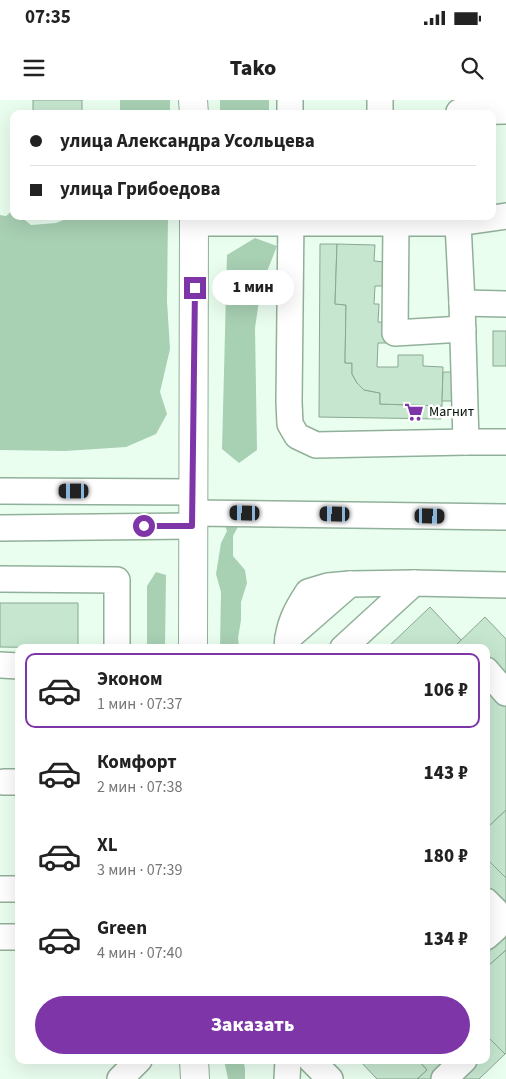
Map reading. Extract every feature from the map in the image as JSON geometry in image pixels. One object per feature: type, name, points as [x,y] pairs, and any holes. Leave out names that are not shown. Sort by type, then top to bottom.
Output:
[{"type":"main road","points":[[193,644],[194,220]]},
{"type":"main road","points":[[194,1064],[194,1079]]},
{"type":"street","points":[[459,109],[482,110]]},
{"type":"street","points":[[194,220],[458,220],[466,442]]},
{"type":"street","points":[[291,220],[289,402],[290,424],[297,436],[316,445],[506,442]]},
{"type":"street","points":[[385,221],[395,333],[463,329]]},
{"type":"street","points":[[462,303],[506,304]]},
{"type":"street","points":[[0,491],[193,510],[506,517]]},
{"type":"street","points":[[0,528],[193,510]]},
{"type":"street","points":[[0,579],[117,580],[117,644]]},
{"type":"street","points":[[347,644],[414,583]]},
{"type":"street","points":[[287,643],[294,614],[308,592],[328,586],[414,583],[506,585]]},
{"type":"street","points":[[0,665],[15,666]]},
{"type":"street","points":[[490,674],[505,691]]},
{"type":"street","points":[[0,889],[15,889]]},
{"type":"street","points":[[490,904],[495,910],[495,928],[490,933]]},
{"type":"street","points":[[0,938],[15,937]]},
{"type":"street","points":[[120,1079],[135,1064]]},
{"type":"street","points":[[287,1079],[288,1064]]},
{"type":"street","points":[[315,1064],[330,1079]]},
{"type":"street","points":[[444,1079],[460,1064]]},
{"type":"green space","points":[[120,100],[170,100],[170,110],[120,110]]},
{"type":"green space","points":[[220,100],[269,100],[269,110],[220,110]]},
{"type":"green space","points":[[10,212],[10,220],[25,220],[31,225],[56,223],[63,220],[168,220],[167,301],[170,349],[160,392],[167,414],[156,434],[126,447],[65,451],[0,450],[0,215],[6,216]]},
{"type":"green space","points":[[255,238],[277,246],[261,287],[255,328],[257,450],[239,463],[222,449],[227,255]]},
{"type":"green space","points":[[243,517],[233,536],[233,556],[245,570],[247,583],[241,602],[239,644],[220,644],[221,592],[216,574],[221,543],[227,531],[223,521]]},
{"type":"green space","points":[[156,572],[166,575],[165,644],[147,644],[147,586]]},
{"type":"green space","points":[[225,1064],[244,1064],[245,1079],[228,1079]]},
{"type":"building","points":[[33,100],[82,100],[82,110],[33,110]]},
{"type":"building","points":[[320,244],[337,244],[335,304],[346,305],[345,363],[352,363],[352,374],[357,383],[364,390],[380,393],[380,404],[442,406],[441,419],[319,417]]},
{"type":"building","points":[[337,244],[375,245],[374,261],[385,262],[384,286],[375,286],[374,304],[379,304],[378,322],[391,323],[390,343],[378,343],[377,367],[398,367],[398,355],[423,355],[423,366],[443,367],[442,406],[380,404],[380,393],[364,390],[357,383],[352,374],[352,363],[345,363],[346,305],[335,304]]},
{"type":"building","points":[[493,331],[506,331],[506,366],[493,366]]},
{"type":"building","points":[[443,372],[459,372],[459,401],[442,401]]},
{"type":"building","points":[[0,603],[78,603],[78,644],[15,644],[15,647],[0,647]]},
{"type":"building","points":[[430,607],[461,640],[457,644],[391,644]]},
{"type":"building","points":[[485,617],[506,639],[506,810],[490,825],[490,644],[457,644]]},
{"type":"building","points":[[506,810],[506,878],[490,862],[490,825]]},
{"type":"building","points":[[490,862],[506,878],[506,950],[490,964]]},
{"type":"building","points":[[506,950],[505,1054],[490,1039],[490,964]]},
{"type":"building","points":[[490,1039],[505,1054],[479,1079],[418,1078],[427,1070],[422,1064],[490,1064]]},
{"type":"building","points":[[363,1064],[422,1064],[427,1070],[417,1079],[377,1079]]},
{"type":"place","name":"Магнит","points":[[414,412]]},
{"type":"route","points":[[144,526],[192,526],[195,288]]}]
